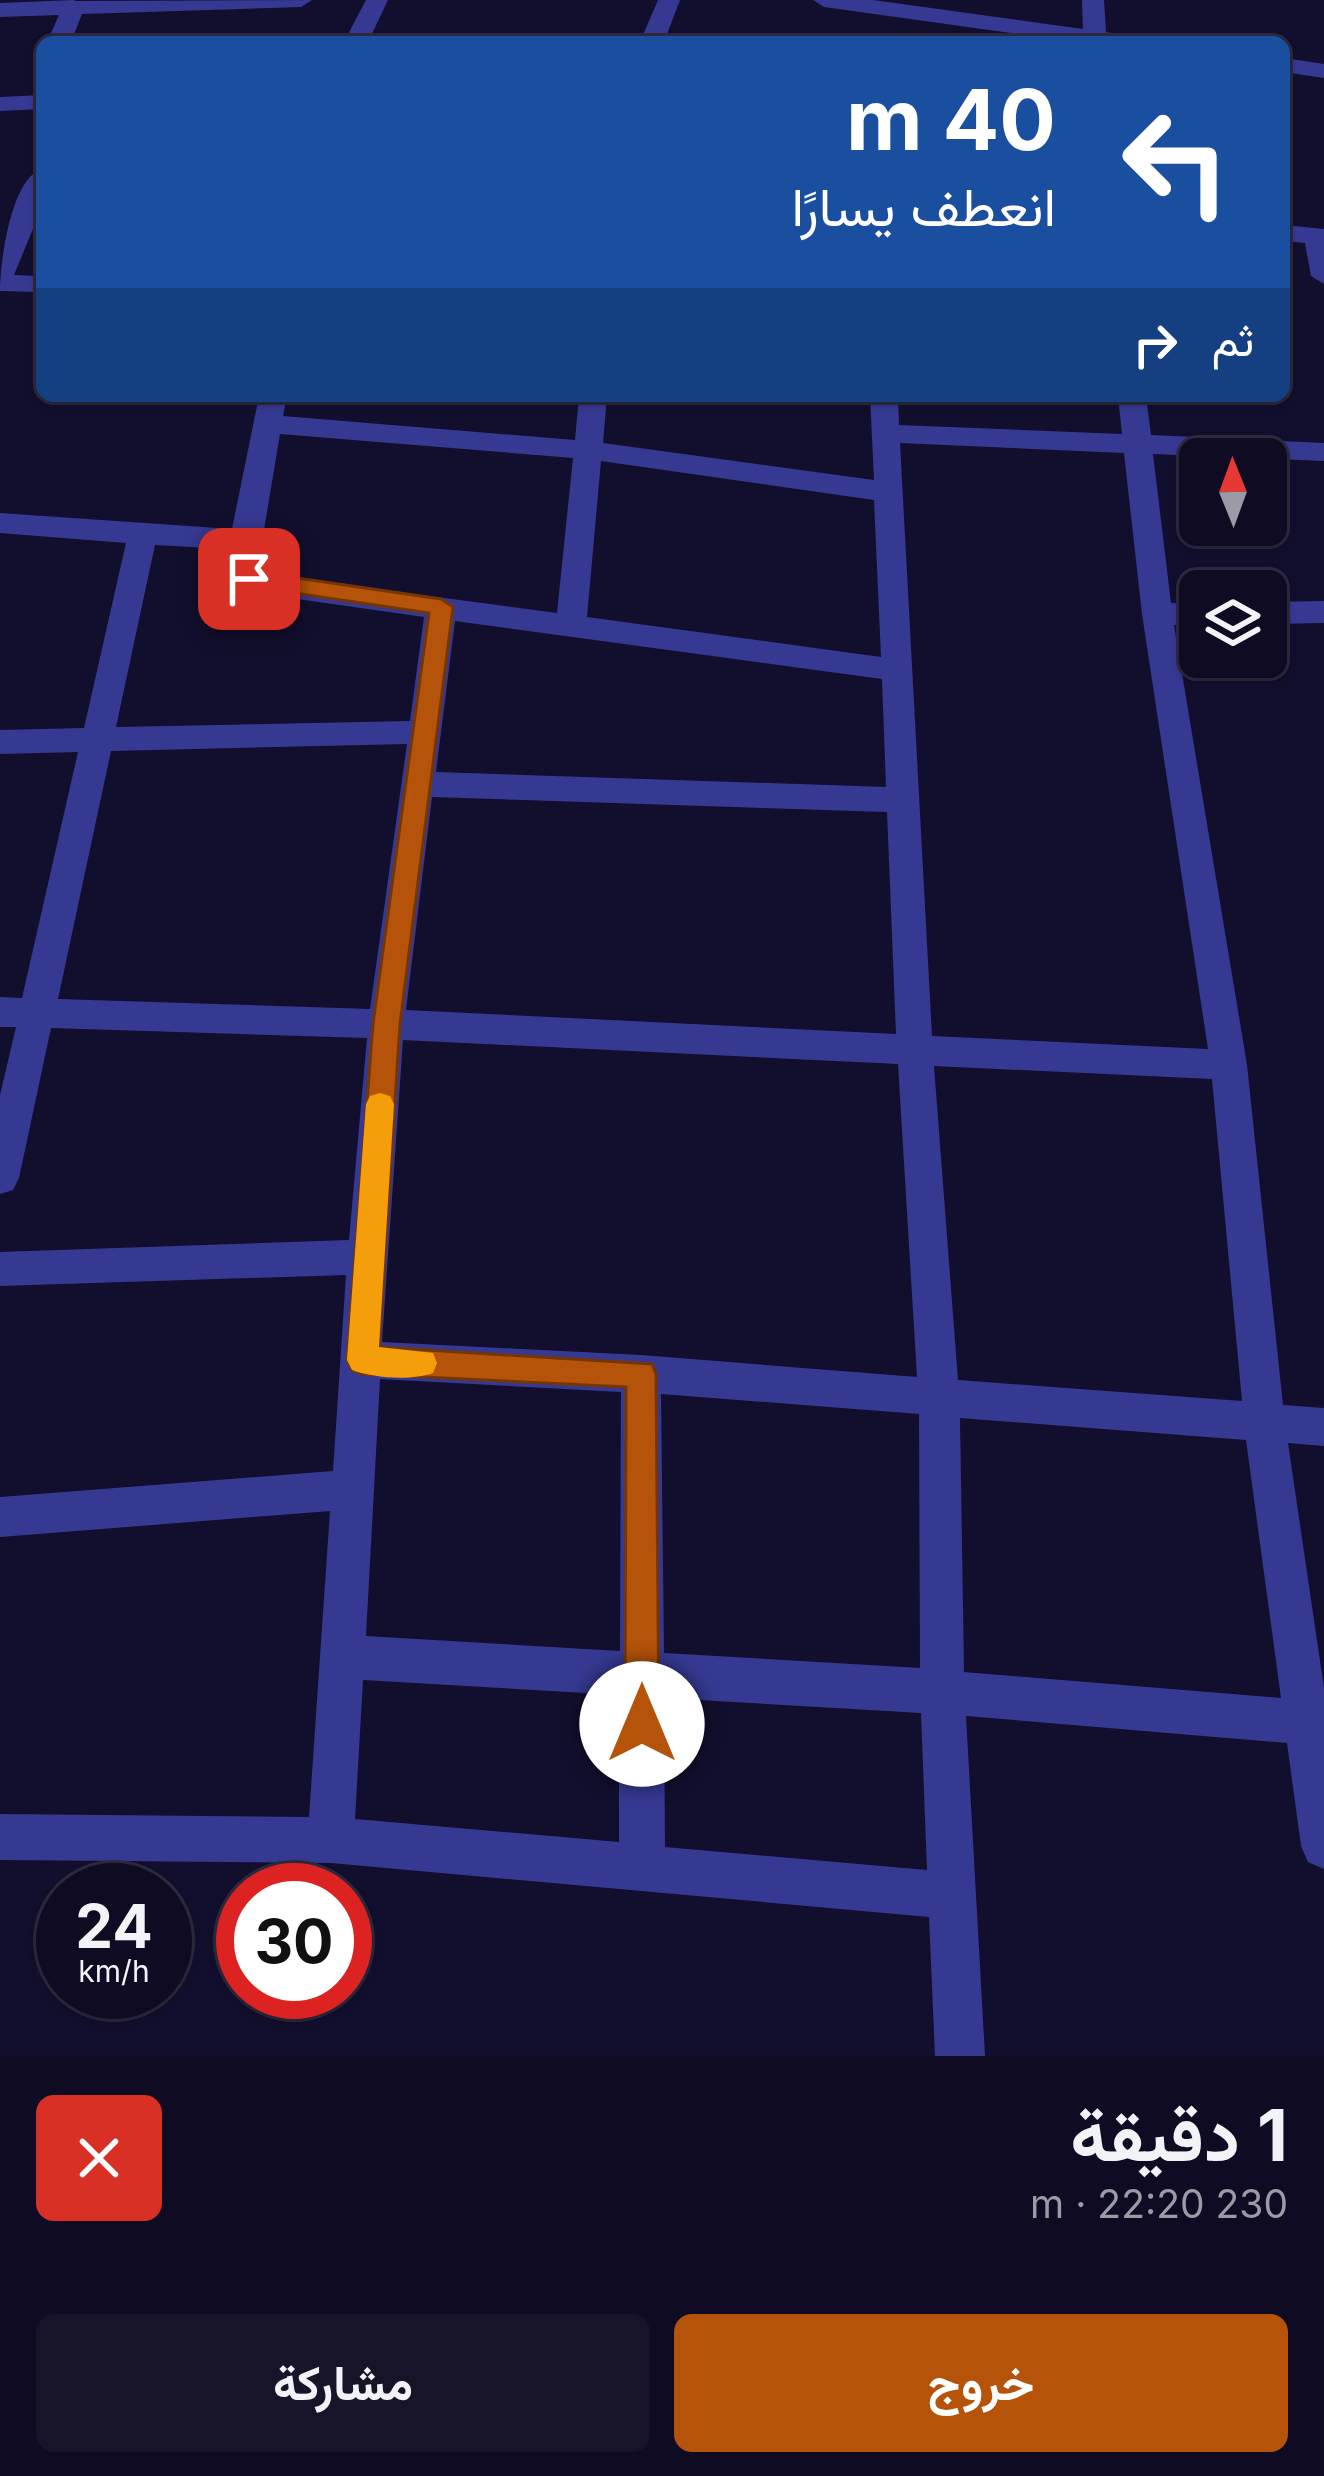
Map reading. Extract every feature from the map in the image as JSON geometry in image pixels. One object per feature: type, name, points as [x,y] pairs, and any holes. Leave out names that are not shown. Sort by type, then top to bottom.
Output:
[{"type":"street","points":[[0,10],[302,0]]},
{"type":"street","points":[[359,36],[377,0]]},
{"type":"street","points":[[654,36],[669,0]]},
{"type":"street","points":[[824,0],[904,5],[1073,36]]},
{"type":"street","points":[[1093,0],[1095,36]]},
{"type":"street","points":[[901,36],[904,5]]},
{"type":"street","points":[[62,36],[74,8]]},
{"type":"street","points":[[1290,66],[1324,70]]},
{"type":"street","points":[[0,104],[36,97]]},
{"type":"street","points":[[36,191],[0,280],[36,283]]},
{"type":"street","points":[[1290,234],[1321,237],[1324,276]]},
{"type":"street","points":[[571,625],[592,402]]},
{"type":"street","points":[[884,402],[915,1048],[939,1398],[942,1692],[960,2056]]},
{"type":"street","points":[[1133,402],[1157,614],[1228,1065],[1264,1422],[1315,1723],[1324,1846]]},
{"type":"street","points":[[888,492],[271,410],[245,540],[245,574],[255,583],[897,670]]},
{"type":"street","points":[[885,433],[1324,452]]},
{"type":"street","points":[[0,523],[245,540]]},
{"type":"street","points":[[0,1178],[18,1012],[100,740],[143,534]]},
{"type":"street","points":[[331,1840],[386,1024],[441,607]]},
{"type":"street","points":[[1287,613],[1324,612]]},
{"type":"street","points":[[1157,614],[1179,614]]},
{"type":"street","points":[[0,742],[424,732]]},
{"type":"street","points":[[417,784],[905,800]]},
{"type":"street","points":[[18,1012],[386,1024],[1228,1065]]},
{"type":"street","points":[[0,1269],[367,1257]]},
{"type":"street","points":[[362,1360],[641,1374],[1324,1426]]},
{"type":"street","points":[[641,1374],[642,1865]]},
{"type":"street","points":[[0,1517],[355,1489]]},
{"type":"street","points":[[344,1657],[942,1692],[1315,1723]]},
{"type":"street","points":[[0,1837],[331,1840],[955,1896]]},
{"type":"slow traffic","points":[[380,1104],[362,1360],[422,1363]]},
{"type":"route","points":[[249,579],[441,607],[386,1024],[362,1360],[641,1374],[642,1724]]}]
